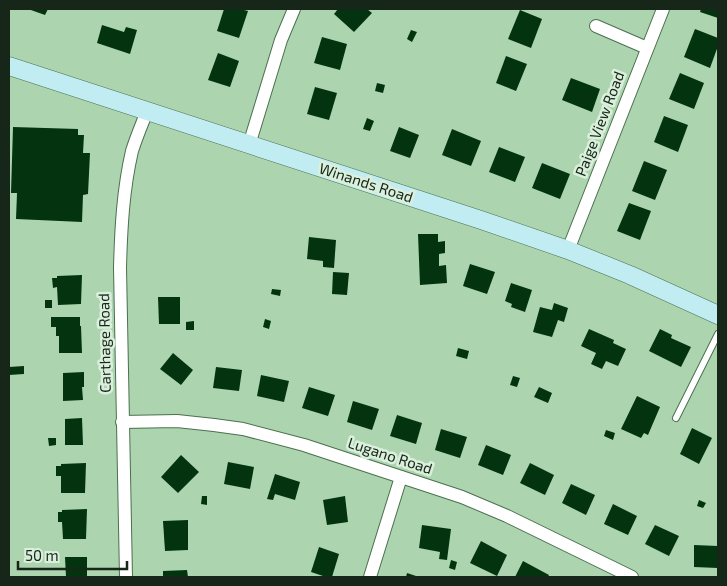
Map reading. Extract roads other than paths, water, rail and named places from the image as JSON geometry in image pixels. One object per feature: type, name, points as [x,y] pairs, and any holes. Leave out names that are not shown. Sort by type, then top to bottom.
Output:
[{"type":"street","points":[[249,145],[281,40],[294,9]]},
{"type":"street","name":"Paige View Road","points":[[568,250],[663,9]]},
{"type":"street","points":[[596,26],[647,48]]},
{"type":"street","name":"Winands Road","points":[[9,66],[568,250],[630,274],[718,315]]},
{"type":"street","name":"Carthage Road","points":[[126,577],[120,268],[123,207],[133,150],[147,111]]},
{"type":"street","name":"Lugano Road","points":[[122,422],[177,421],[243,429],[304,445],[462,497],[507,516],[632,577]]},
{"type":"street","points":[[370,577],[401,476]]},
{"type":"lane","points":[[676,418],[718,334]]}]
